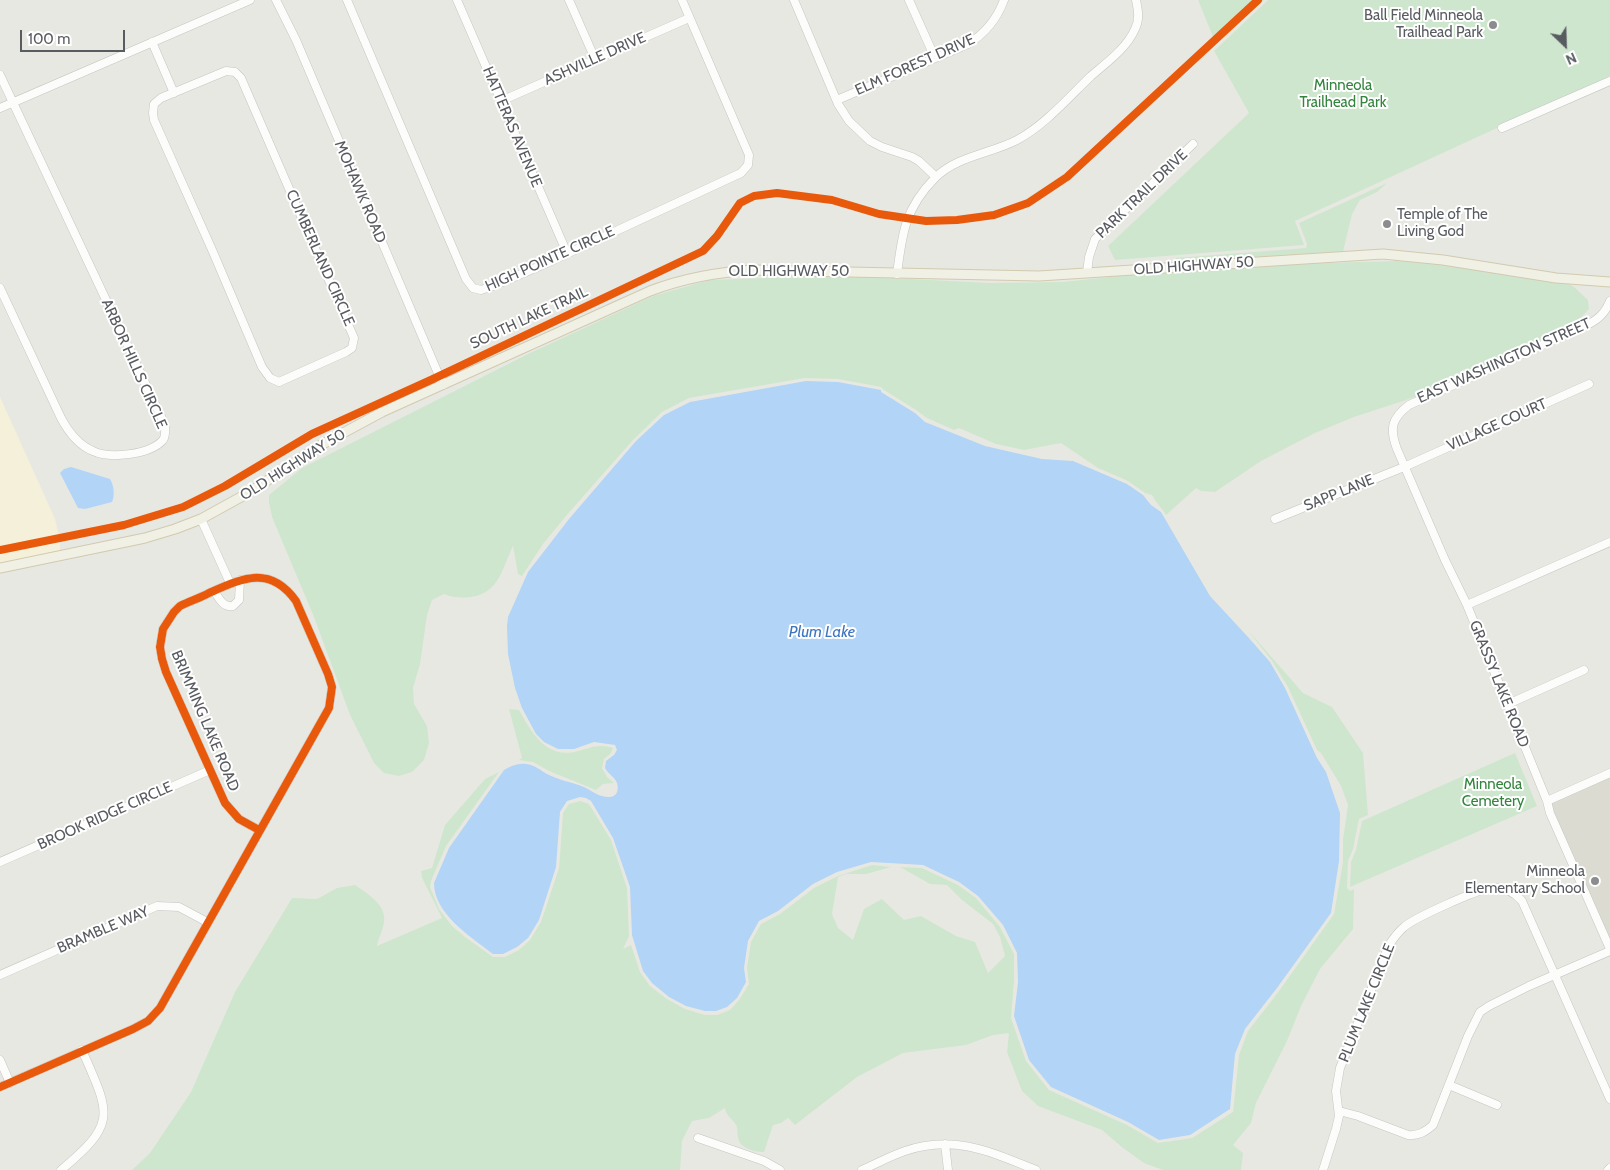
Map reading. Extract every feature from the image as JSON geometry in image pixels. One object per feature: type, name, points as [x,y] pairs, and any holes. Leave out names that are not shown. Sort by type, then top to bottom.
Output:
[{"type":"main road","name":"OLD HIGHWAY 50","points":[[0,568],[144,538],[175,530],[202,519],[245,495],[346,431],[382,412],[650,291],[693,276],[754,270],[1022,277],[1382,254],[1443,260],[1578,281],[1610,282]]},
{"type":"street","points":[[0,108],[250,0]]},
{"type":"street","name":"MOHAWK ROAD","points":[[276,0],[300,49],[443,385]]},
{"type":"street","name":"HIGH POINTE CIRCLE","points":[[346,0],[469,284],[477,289],[493,286],[567,254],[732,178],[741,173],[748,165],[749,155],[682,0]]},
{"type":"street","name":"HATTERAS AVENUE","points":[[457,0],[567,254]]},
{"type":"street","points":[[570,0],[595,59]]},
{"type":"street","points":[[794,0],[837,100],[849,121],[870,141],[912,157],[936,177]]},
{"type":"street","points":[[909,0],[934,58]]},
{"type":"street","name":"ELM FOREST DRIVE","points":[[837,100],[977,38],[993,22],[1004,0]]},
{"type":"street","points":[[897,274],[904,224],[916,200],[936,177],[955,164],[1026,135],[1058,107],[1130,38],[1138,23],[1139,16],[1136,0]]},
{"type":"street","name":"ASHVILLE DRIVE","points":[[500,101],[689,18]]},
{"type":"street","points":[[152,42],[174,93]]},
{"type":"street","name":"CUMBERLAND CIRCLE","points":[[226,71],[235,72],[241,78],[277,164],[352,331],[354,344],[352,348],[283,381],[275,381],[266,374],[154,120],[152,113],[154,104],[161,98],[174,93],[226,71]]},
{"type":"street","name":"ARBOR HILLS CIRCLE","points":[[0,74],[165,425],[165,434],[162,442],[144,450],[117,455],[95,452],[74,437],[61,418],[0,288]]},
{"type":"street","points":[[1502,128],[1610,81]]},
{"type":"street","name":"PARK TRAIL DRIVE","points":[[1087,274],[1092,245],[1100,232],[1193,144]]},
{"type":"street","name":"EAST WASHINGTON STREET","points":[[1395,419],[1409,404],[1598,319],[1606,310],[1610,301]]},
{"type":"street","name":"VILLAGE COURT","points":[[1404,466],[1589,384]]},
{"type":"street","name":"GRASSY LAKE ROAD","points":[[1395,419],[1392,434],[1404,466],[1467,605],[1547,801],[1550,813],[1610,950]]},
{"type":"street","name":"SAPP LANE","points":[[1275,520],[1404,466]]},
{"type":"street","points":[[202,519],[230,583]]},
{"type":"street","points":[[1467,605],[1610,542]]},
{"type":"street","name":"BRIMMING LAKE ROAD","points":[[0,1087],[133,1029],[153,1017],[160,1008],[329,708],[332,686],[296,601],[276,582],[253,578],[230,583],[180,606],[163,629],[160,647],[166,672],[225,803],[239,819],[259,830]]},
{"type":"street","points":[[214,591],[227,607],[233,606],[239,600],[240,580]]},
{"type":"street","points":[[1508,704],[1584,670]]},
{"type":"street","name":"BROOK RIDGE CIRCLE","points":[[0,862],[210,770]]},
{"type":"street","points":[[1547,801],[1610,773]]},
{"type":"street","name":"PLUM LAKE CIRCLE","points":[[1323,1170],[1336,1129],[1339,1111],[1336,1091],[1340,1068],[1389,945],[1410,922],[1484,889],[1498,888],[1505,890],[1522,901],[1610,1099]]},
{"type":"street","name":"BRAMBLE WAY","points":[[0,975],[157,906],[178,908],[207,922]]},
{"type":"street","points":[[1339,1111],[1358,1116],[1408,1135],[1421,1134],[1433,1125],[1468,1036],[1480,1012],[1555,974],[1610,950]]},
{"type":"street","points":[[61,1170],[89,1146],[97,1136],[104,1120],[103,1102],[82,1050]]},
{"type":"street","points":[[0,1060],[10,1083]]},
{"type":"street","points":[[1449,1085],[1497,1105]]},
{"type":"street","points":[[698,1138],[764,1161],[780,1170]]},
{"type":"street","points":[[945,1144],[948,1170]]},
{"type":"street","points":[[862,1170],[904,1152],[945,1144],[970,1146],[1036,1170]]},
{"type":"shaded area","points":[[0,397],[55,519],[60,541],[60,551],[0,564]]},
{"type":"shaded area","name":"Minneola Elementary School","points":[[1610,773],[1610,949],[1547,801]]},
{"type":"green space","points":[[1198,0],[1264,0],[1216,44]]},
{"type":"green space","name":"Minneola Trailhead Park","points":[[1268,0],[1610,0],[1610,76],[1295,221],[1304,245],[1115,260],[1108,246],[1249,113],[1214,51]]},
{"type":"green space","points":[[1387,183],[1377,192],[1360,200],[1352,214],[1343,252],[1175,263],[1176,258],[1306,248],[1307,244],[1299,223]]},
{"type":"green space","points":[[1397,261],[1449,265],[1565,283],[1573,286],[1588,300],[1589,309],[1573,326],[1415,397],[1354,417],[1315,433],[1261,461],[1215,492],[1201,491],[1196,488],[1166,515],[1152,495],[1145,493],[1128,481],[1098,468],[1061,443],[1024,450],[996,444],[959,428],[954,430],[927,418],[881,387],[838,379],[805,378],[689,398],[662,412],[633,440],[543,544],[522,576],[518,574],[513,546],[498,579],[488,591],[480,595],[460,598],[444,594],[432,600],[427,615],[420,664],[413,688],[414,704],[427,726],[429,743],[424,760],[412,772],[399,776],[384,773],[374,763],[350,715],[314,617],[272,517],[269,495],[302,468],[528,354],[653,296],[709,280],[821,276],[990,283],[1064,282],[1136,274],[1286,264]]},
{"type":"green space","points":[[1247,629],[1303,693],[1332,707],[1363,753],[1368,815],[1359,819],[1353,849],[1348,861],[1347,888],[1350,891],[1354,889],[1353,929],[1320,969],[1256,1103],[1251,1123],[1233,1145],[1243,1153],[1241,1170],[1163,1170],[1144,1163],[1102,1130],[1038,1106],[1022,1091],[1007,1052],[1009,1033],[993,1035],[966,1045],[903,1053],[857,1077],[795,1125],[788,1118],[781,1123],[773,1125],[764,1152],[752,1150],[741,1144],[737,1126],[725,1108],[709,1118],[692,1121],[682,1141],[680,1170],[132,1170],[150,1153],[191,1092],[235,992],[292,898],[317,899],[337,888],[355,885],[377,902],[384,913],[383,927],[377,946],[442,918],[422,878],[421,871],[432,868],[445,825],[485,779],[499,772],[446,846],[430,887],[439,909],[452,926],[493,957],[505,957],[519,950],[530,940],[541,922],[559,868],[563,813],[569,804],[580,801],[589,804],[611,840],[627,888],[629,936],[623,949],[631,945],[640,972],[650,986],[667,999],[685,1009],[705,1015],[717,1015],[730,1010],[749,984],[747,968],[751,942],[761,924],[780,914],[814,888],[838,876],[872,865],[891,867],[866,874],[846,874],[838,877],[832,914],[838,928],[853,940],[864,909],[882,899],[904,920],[921,916],[956,936],[975,942],[988,973],[1005,956],[1000,937],[993,924],[962,900],[947,885],[930,884],[900,867],[922,868],[958,885],[976,898],[1000,927],[1014,954],[1011,1018],[1026,1061],[1049,1090],[1127,1125],[1158,1143],[1192,1138],[1233,1112],[1239,1055],[1248,1031],[1334,914],[1343,862],[1343,839],[1348,805],[1341,786],[1321,753],[1317,750],[1288,687],[1272,661]]},
{"type":"green space","points":[[509,709],[519,710],[540,741],[555,751],[564,753],[574,752],[597,746],[613,748],[611,753],[604,759],[602,768],[607,777],[614,783],[603,784],[596,790],[549,771],[533,762],[519,760],[522,758]]},
{"type":"green space","name":"Minneola Cemetery","points":[[1515,753],[1537,806],[1350,887],[1351,862],[1356,850],[1362,821]]},
{"type":"water","name":"Plum Lake","points":[[806,381],[838,382],[881,390],[881,392],[915,413],[925,422],[985,446],[1042,459],[1073,461],[1127,484],[1143,495],[1151,505],[1161,512],[1210,596],[1270,662],[1285,688],[1317,758],[1326,772],[1340,813],[1339,861],[1331,913],[1245,1029],[1235,1054],[1230,1109],[1190,1135],[1159,1140],[1128,1122],[1051,1087],[1029,1060],[1014,1016],[1018,982],[1017,953],[1003,925],[978,896],[959,882],[923,865],[871,862],[837,872],[813,884],[778,911],[759,921],[748,941],[744,968],[746,982],[737,998],[727,1007],[716,1011],[705,1011],[686,1006],[669,997],[652,983],[643,971],[632,935],[630,887],[613,838],[591,801],[586,798],[580,797],[567,801],[560,812],[556,867],[539,920],[528,938],[517,947],[503,954],[493,954],[455,924],[440,905],[434,883],[449,848],[504,770],[517,764],[529,765],[551,776],[584,787],[602,796],[612,797],[617,791],[616,781],[605,768],[606,761],[617,750],[615,745],[594,742],[574,749],[558,749],[544,742],[536,734],[522,708],[515,688],[508,654],[507,626],[508,617],[528,572],[569,519],[636,441],[664,415],[690,402]]},
{"type":"water","points":[[71,467],[110,479],[114,491],[112,502],[85,509],[78,508],[60,473],[64,469]]},
{"type":"cycle path","name":"SOUTH LAKE TRAIL","points":[[0,550],[124,525],[183,507],[225,486],[312,434],[703,251],[717,236],[740,203],[754,196],[777,193],[832,200],[879,214],[926,221],[957,220],[994,215],[1028,203],[1067,177],[1258,0]]},
{"type":"cycle path","points":[[0,1087],[133,1029],[148,1021],[160,1008],[329,708],[332,687],[328,674],[296,601],[276,582],[256,578],[233,583],[180,606],[163,629],[160,647],[166,672],[225,803],[239,819],[259,830]]},
{"type":"place","name":"Ball Field Minneola Trailhead Park","points":[[1493,25]]},
{"type":"place","name":"Temple of The Living God","points":[[1387,224]]},
{"type":"place","name":"Minneola Elementary School","points":[[1595,881]]}]
